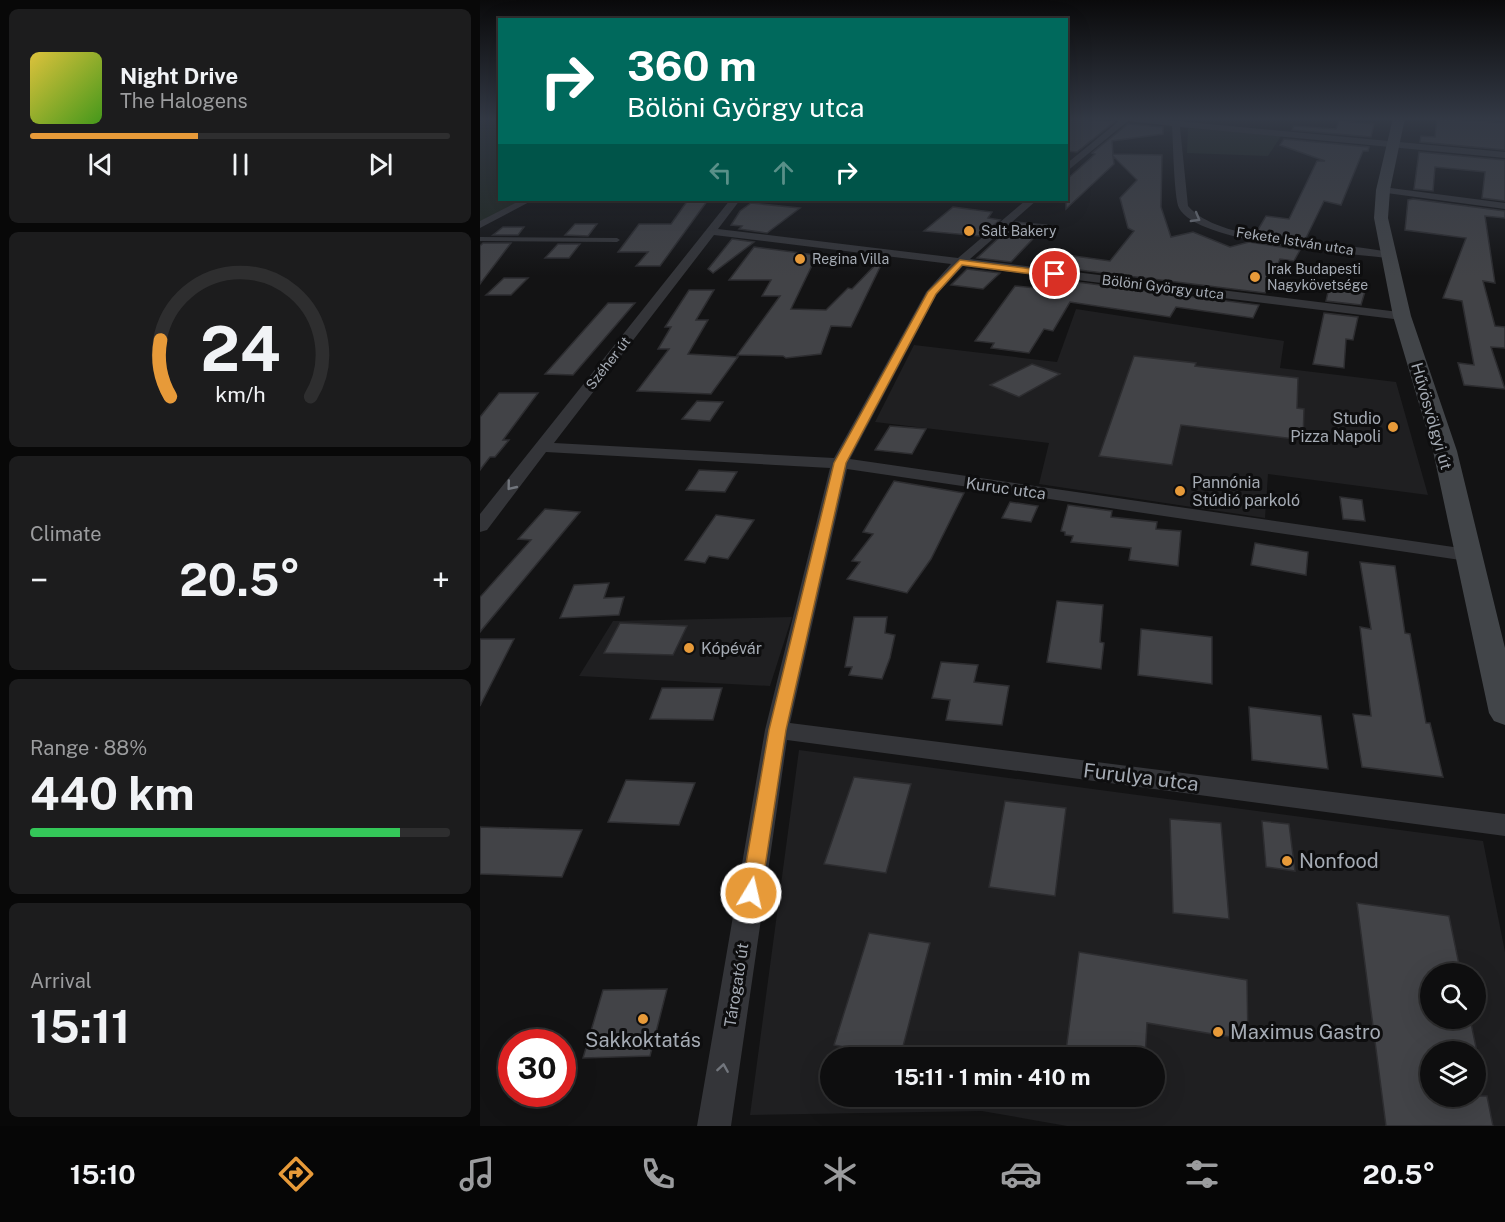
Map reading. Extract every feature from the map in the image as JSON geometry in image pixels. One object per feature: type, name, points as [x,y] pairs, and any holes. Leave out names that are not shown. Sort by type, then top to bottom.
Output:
[{"type":"main road","name":"Hűvösvölgyi út","points":[[1387,171],[1381,218],[1388,255],[1402,316],[1444,451],[1505,713]]},
{"type":"street","name":"Fekete István utca","points":[[1180,171],[1183,206],[1192,217],[1220,228],[1260,239],[1388,255]]},
{"type":"street","points":[[1383,190],[1505,206]]},
{"type":"street","points":[[480,225],[526,201]]},
{"type":"street","name":"Széher út","points":[[480,526],[734,201]]},
{"type":"street","name":"Tárogató út","points":[[714,1126],[777,730],[840,463],[932,292],[960,262],[1031,201]]},
{"type":"street","name":"Bölöni György utca","points":[[710,231],[1402,316]]},
{"type":"street","name":"Kuruc utca","points":[[543,447],[840,463],[1467,555]]},
{"type":"street","name":"Furulya utca","points":[[777,730],[1505,825]]},
{"type":"lane","points":[[480,239],[617,240]]},
{"type":"shaded area","points":[[480,171],[498,171],[498,201],[526,201],[480,225]]},
{"type":"shaded area","points":[[1076,309],[1284,341],[1280,368],[1396,382],[1428,495],[1268,474],[1265,518],[1039,484],[1049,443],[875,422],[914,345],[1057,362]]},
{"type":"shaded area","name":"Kópévár","points":[[792,617],[770,686],[579,676],[613,621]]},
{"type":"shaded area","points":[[799,750],[1483,841],[1505,952],[1505,1126],[1067,1126],[982,1111],[750,1115]]},
{"type":"building","points":[[1077,171],[1107,171],[1066,209],[1068,178]]},
{"type":"building","points":[[1128,171],[1162,171],[1161,207],[1171,237],[1193,232],[1230,247],[1249,242],[1300,250],[1294,261],[1280,259],[1265,293],[1055,267],[1067,255],[1110,261],[1134,231],[1128,228],[1120,198],[1137,180]]},
{"type":"building","points":[[1312,171],[1355,171],[1341,205],[1324,201],[1305,240],[1256,233],[1266,216],[1289,219]]},
{"type":"building","points":[[1416,171],[1435,171],[1433,191],[1414,189]]},
{"type":"building","points":[[1470,171],[1505,171],[1505,201],[1482,198],[1485,172]]},
{"type":"building","points":[[1408,200],[1505,211],[1505,218],[1485,216],[1495,283],[1483,281],[1495,326],[1505,327],[1505,348],[1491,347],[1505,389],[1464,385],[1458,363],[1474,365],[1462,301],[1443,298],[1466,238],[1405,230]]},
{"type":"building","points":[[687,201],[707,201],[660,266],[636,266],[648,252],[618,252],[639,224],[671,224]]},
{"type":"building","points":[[751,203],[800,208],[767,233],[739,229],[742,226],[731,225],[740,211]]},
{"type":"building","points":[[953,207],[992,212],[988,218],[1000,220],[980,236],[924,231]]},
{"type":"building","points":[[1016,222],[1046,225],[1011,262],[977,258]]},
{"type":"building","points":[[575,224],[597,224],[588,236],[565,235]]},
{"type":"building","points":[[503,227],[524,227],[518,235],[493,235]]},
{"type":"building","points":[[732,239],[754,242],[713,273],[708,269]]},
{"type":"building","points":[[483,243],[511,243],[480,284],[480,246]]},
{"type":"building","points":[[558,244],[580,244],[569,258],[545,258]]},
{"type":"building","points":[[754,247],[817,255],[791,309],[826,310],[848,288],[852,289],[879,261],[882,263],[851,327],[831,326],[821,354],[786,358],[783,356],[737,355],[780,296],[762,296],[771,280],[729,280]]},
{"type":"building","points":[[967,269],[1000,273],[983,289],[951,285]]},
{"type":"building","points":[[504,278],[528,278],[511,295],[486,295]]},
{"type":"building","points":[[1045,278],[1259,305],[1253,318],[1176,307],[1170,317],[1070,302],[1053,331],[1044,329],[1029,353],[991,348],[994,343],[975,341],[1015,286],[1036,288]]},
{"type":"building","points":[[1330,283],[1366,288],[1361,305],[1326,301]]},
{"type":"building","points":[[689,290],[714,290],[696,320],[708,320],[688,354],[738,357],[711,394],[637,391],[669,349],[658,349],[671,327],[665,327]]},
{"type":"building","points":[[608,303],[635,303],[573,375],[545,374]]},
{"type":"building","points":[[1324,313],[1358,317],[1353,340],[1346,339],[1344,368],[1313,364]]},
{"type":"building","points":[[1134,356],[1196,363],[1195,366],[1298,378],[1297,408],[1304,409],[1303,440],[1181,425],[1172,465],[1099,456]]},
{"type":"building","points":[[1032,364],[1060,374],[1019,397],[990,385]]},
{"type":"building","points":[[499,393],[538,393],[503,440],[509,440],[495,457],[490,457],[480,470],[480,417]]},
{"type":"building","points":[[697,401],[723,402],[710,421],[682,419]]},
{"type":"building","points":[[890,426],[926,429],[912,454],[875,450]]},
{"type":"building","points":[[699,470],[737,472],[725,492],[686,490]]},
{"type":"building","points":[[894,481],[964,493],[931,559],[907,593],[847,579],[860,562],[852,561],[873,534],[863,532]]},
{"type":"building","points":[[1340,497],[1362,500],[1365,521],[1343,519]]},
{"type":"building","points":[[1010,502],[1038,506],[1031,522],[1002,518]]},
{"type":"building","points":[[1068,505],[1112,511],[1111,517],[1157,522],[1156,529],[1181,531],[1178,566],[1129,560],[1131,548],[1071,542],[1073,536],[1065,535],[1065,532],[1061,531]]},
{"type":"building","points":[[545,509],[580,512],[480,632],[480,597],[531,540],[518,539]]},
{"type":"building","points":[[716,515],[754,520],[728,559],[709,556],[705,563],[685,560]]},
{"type":"building","points":[[1255,543],[1308,552],[1306,575],[1251,565]]},
{"type":"building","points":[[1360,562],[1395,566],[1405,633],[1410,634],[1426,723],[1430,723],[1443,777],[1362,767],[1353,714],[1371,716],[1360,627],[1371,629]]},
{"type":"building","points":[[609,583],[604,598],[624,597],[619,615],[560,618],[574,585]]},
{"type":"building","points":[[1057,601],[1103,605],[1100,642],[1104,643],[1101,669],[1047,662]]},
{"type":"building","points":[[854,617],[887,617],[885,633],[895,635],[882,679],[849,675],[852,667],[845,667]]},
{"type":"building","points":[[620,623],[687,626],[673,655],[604,653]]},
{"type":"building","points":[[1141,629],[1212,637],[1212,684],[1138,675]]},
{"type":"building","points":[[480,639],[514,639],[480,706]]},
{"type":"building","points":[[941,662],[978,665],[974,682],[1009,686],[1002,725],[946,720],[950,700],[932,698]]},
{"type":"building","points":[[662,688],[722,688],[713,720],[650,719]]},
{"type":"building","points":[[1249,707],[1321,716],[1328,769],[1252,760]]},
{"type":"building","points":[[854,777],[911,784],[886,873],[824,864]]},
{"type":"building","points":[[626,780],[695,783],[679,825],[608,822]]},
{"type":"building","points":[[1005,801],[1066,808],[1055,896],[989,887]]},
{"type":"building","points":[[1170,819],[1221,823],[1229,919],[1173,913]]},
{"type":"building","points":[[1262,821],[1289,824],[1295,871],[1266,867]]},
{"type":"building","points":[[480,827],[582,830],[562,877],[480,874]]},
{"type":"building","points":[[1357,903],[1449,916],[1459,963],[1420,963],[1420,1029],[1472,1029],[1475,1041],[1420,1041],[1420,1107],[1486,1107],[1487,1096],[1493,1126],[1386,1126]]},
{"type":"building","points":[[869,933],[930,943],[903,1047],[834,1045]]},
{"type":"building","points":[[1079,952],[1247,980],[1248,1040],[1147,1023],[1146,1047],[1066,1047]]},
{"type":"building","points":[[667,989],[650,1056],[583,1058],[603,990]]},
{"type":"place","name":"Salt Bakery","points":[[969,231]]},
{"type":"place","name":"Regina Villa","points":[[800,259]]},
{"type":"place","name":"Irak Budapesti Nagykövetsége","points":[[1255,277]]},
{"type":"place","name":"Studio Pizza Napoli","points":[[1393,427]]},
{"type":"place","name":"Pannónia Stúdió parkoló","points":[[1180,491]]},
{"type":"place","name":"Kópévár","points":[[689,648]]},
{"type":"place","name":"Nonfood","points":[[1287,861]]},
{"type":"place","name":"Sakkoktatás","points":[[643,1019]]},
{"type":"place","name":"Maximus Gastro","points":[[1218,1032]]},
{"type":"route","points":[[751,893],[777,730],[840,463],[932,292],[960,262],[1055,274]]}]
